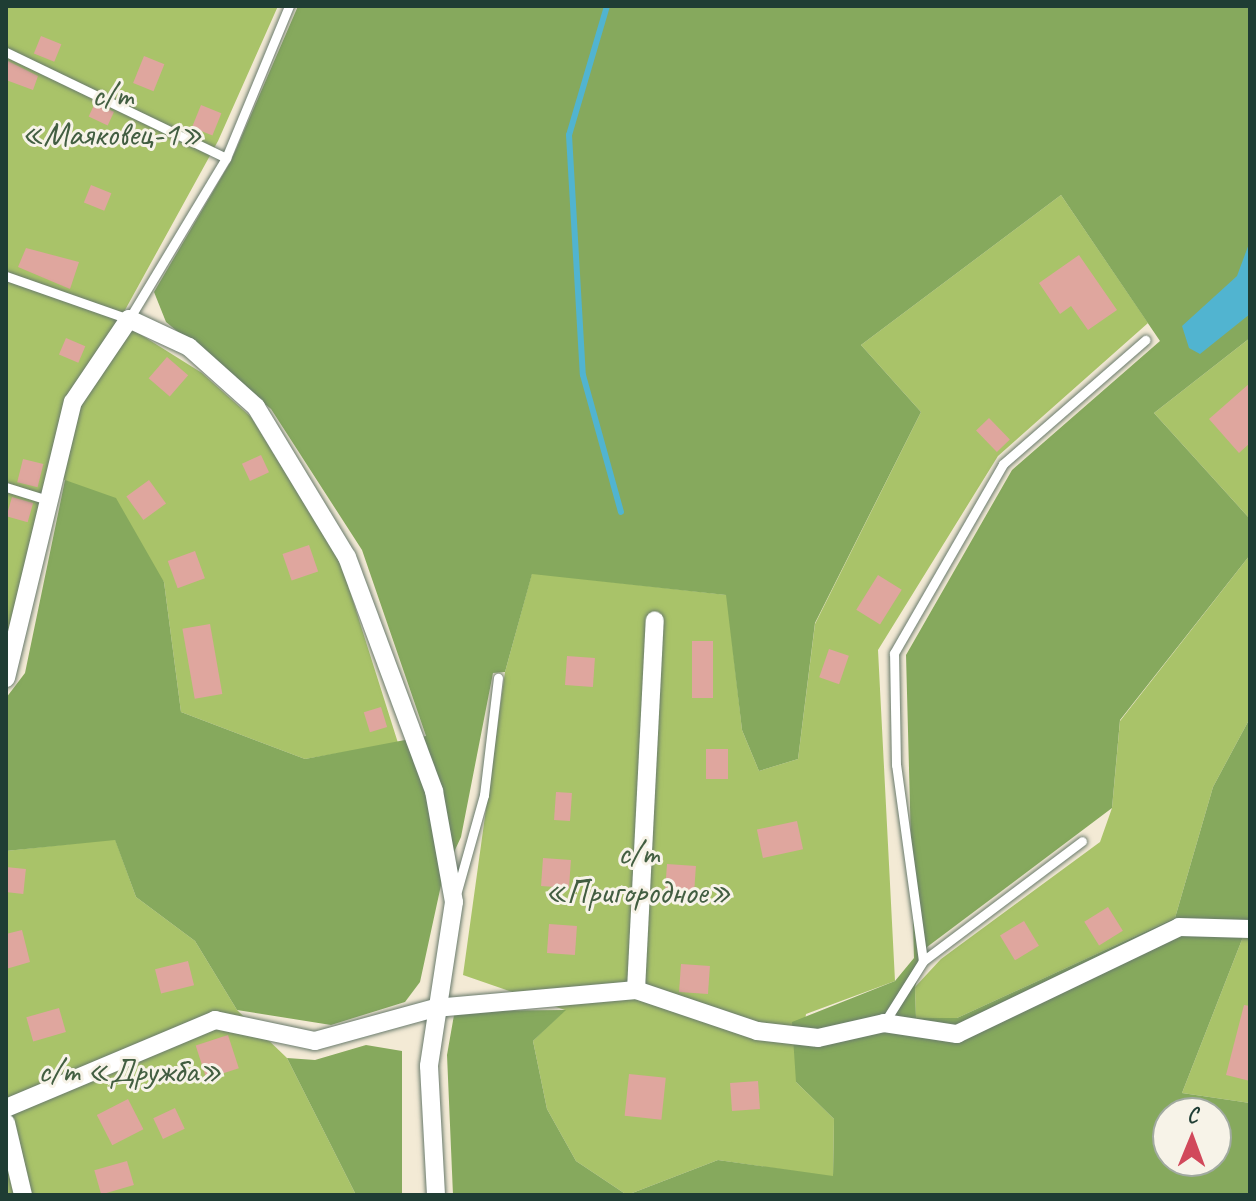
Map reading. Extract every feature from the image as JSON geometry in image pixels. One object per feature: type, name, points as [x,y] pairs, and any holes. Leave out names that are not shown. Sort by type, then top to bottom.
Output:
[{"type":"street","points":[[6,678],[73,402],[129,319],[189,347],[256,407],[347,557],[434,791],[454,902],[435,1008],[429,1066],[436,1195]]},
{"type":"street","points":[[636,990],[655,620]]},
{"type":"street","points":[[6,1108],[215,1020],[315,1041],[435,1008],[636,990],[757,1031],[818,1038],[884,1023],[957,1034],[1179,927],[1250,929]]},
{"type":"street","points":[[6,1123],[23,1195]]},
{"type":"lane","points":[[6,276],[129,319],[226,158],[289,6]]},
{"type":"lane","points":[[6,52],[226,158]]},
{"type":"lane","points":[[923,961],[896,765],[894,653],[1003,464],[1145,340]]},
{"type":"lane","points":[[6,487],[51,501]]},
{"type":"lane","points":[[454,902],[484,795],[498,678]]},
{"type":"lane","points":[[884,1023],[923,961],[1082,841]]},
{"type":"green space","name":"с/т «Маяковец-1»","points":[[6,6],[278,6],[218,141],[119,321],[202,373],[251,417],[341,563],[398,743],[305,759],[181,712],[164,582],[65,480],[48,477],[6,672]]},
{"type":"green space","points":[[298,6],[1250,6],[1250,338],[1154,413],[1250,519],[1250,555],[1120,720],[1112,808],[927,947],[915,987],[916,1018],[957,1018],[1175,918],[1213,787],[1250,718],[1250,919],[1182,1093],[1209,1097],[1152,1097],[1152,1177],[1232,1177],[1232,1100],[1250,1103],[1250,1195],[627,1195],[718,1160],[833,1176],[834,1119],[796,1082],[792,1022],[895,981],[914,958],[906,655],[1012,470],[1160,341],[1061,195],[861,345],[921,412],[815,623],[798,759],[759,771],[742,730],[726,595],[532,574],[505,672],[493,673],[461,837],[443,876],[420,982],[405,1002],[331,1025],[237,1010],[195,941],[136,897],[115,840],[6,851],[6,698],[25,673],[65,480],[116,498],[164,582],[181,712],[305,759],[426,736],[362,550],[271,409],[166,322],[154,292],[231,161]]},
{"type":"green space","name":"с/т «Пригородное»","points":[[1061,195],[1148,323],[998,456],[878,650],[895,981],[806,1014],[796,1082],[834,1119],[833,1177],[718,1160],[627,1195],[576,1161],[547,1109],[533,1041],[565,1010],[463,975],[505,672],[532,573],[727,595],[742,730],[759,771],[798,759],[815,624],[921,412],[861,345]]},
{"type":"green space","points":[[1250,338],[1250,519],[1154,413]]},
{"type":"green space","points":[[1250,555],[1250,718],[1213,787],[1175,918],[957,1018],[916,1018],[915,987],[941,959],[1100,842],[1112,808],[1120,721]]},
{"type":"green space","name":"с/т «Дружба»","points":[[115,839],[136,897],[195,941],[237,1010],[287,1058],[356,1195],[6,1195],[6,851]]},
{"type":"green space","points":[[1250,919],[1250,1103],[1232,1100],[1232,1097],[1182,1093]]},
{"type":"green space","points":[[566,1010],[533,1041],[547,1109],[576,1161],[627,1195],[453,1195],[447,1055],[454,1015],[467,1011]]},
{"type":"green space","points":[[366,1045],[402,1051],[402,1195],[356,1195],[287,1058],[315,1060]]},
{"type":"water","points":[[1250,241],[1250,314],[1200,354],[1189,348],[1182,326],[1237,276]]},
{"type":"building","points":[[41,36],[61,44],[54,62],[34,54]]},
{"type":"building","points":[[144,56],[164,64],[154,91],[133,83]]},
{"type":"building","points":[[6,60],[38,76],[33,90],[6,80]]},
{"type":"building","points":[[95,103],[114,112],[108,125],[89,117]]},
{"type":"building","points":[[201,105],[221,113],[212,135],[192,127]]},
{"type":"building","points":[[91,185],[111,193],[104,211],[84,203]]},
{"type":"building","points":[[26,248],[79,262],[70,289],[18,267]]},
{"type":"building","points":[[1079,255],[1117,310],[1088,330],[1071,306],[1060,314],[1039,283]]},
{"type":"building","points":[[66,338],[85,346],[78,363],[59,355]]},
{"type":"building","points":[[167,357],[188,375],[170,397],[149,378]]},
{"type":"building","points":[[1250,383],[1250,443],[1239,453],[1209,419]]},
{"type":"building","points":[[989,418],[1010,440],[997,452],[976,431]]},
{"type":"building","points":[[261,455],[269,472],[250,481],[242,464]]},
{"type":"building","points":[[23,459],[43,464],[38,487],[17,482]]},
{"type":"building","points":[[149,480],[166,503],[143,520],[126,496]]},
{"type":"building","points":[[12,497],[33,503],[28,522],[6,516]]},
{"type":"building","points":[[309,545],[318,571],[292,581],[283,554]]},
{"type":"building","points":[[195,551],[205,578],[178,588],[168,561]]},
{"type":"building","points":[[878,575],[902,590],[880,625],[856,610]]},
{"type":"building","points":[[210,624],[222,694],[195,699],[182,629]]},
{"type":"building","points":[[692,641],[713,641],[713,698],[692,698]]},
{"type":"building","points":[[829,649],[849,656],[839,684],[819,677]]},
{"type":"building","points":[[567,656],[595,658],[593,687],[565,685]]},
{"type":"building","points":[[381,707],[387,727],[370,732],[364,712]]},
{"type":"building","points":[[706,749],[728,749],[728,779],[706,779]]},
{"type":"building","points":[[556,792],[572,793],[570,821],[554,820]]},
{"type":"building","points":[[797,821],[803,849],[763,858],[757,830]]},
{"type":"building","points":[[543,858],[571,860],[569,888],[541,886]]},
{"type":"building","points":[[667,864],[696,866],[694,895],[665,893]]},
{"type":"building","points":[[6,867],[26,869],[23,894],[6,892]]},
{"type":"building","points":[[1108,907],[1123,931],[1099,946],[1084,922]]},
{"type":"building","points":[[1024,921],[1039,946],[1015,960],[1000,935]]},
{"type":"building","points":[[549,924],[577,926],[575,955],[547,953]]},
{"type":"building","points":[[22,930],[30,962],[6,969],[6,934]]},
{"type":"building","points":[[188,961],[194,985],[161,993],[155,969]]},
{"type":"building","points":[[681,964],[710,966],[708,994],[679,992]]},
{"type":"building","points":[[1244,1005],[1250,1006],[1250,1081],[1226,1075]]},
{"type":"building","points":[[59,1008],[66,1032],[33,1041],[26,1017]]},
{"type":"building","points":[[228,1035],[239,1068],[206,1079],[196,1046]]},
{"type":"building","points":[[629,1074],[666,1078],[661,1120],[625,1116]]},
{"type":"building","points":[[758,1081],[760,1109],[732,1111],[730,1083]]},
{"type":"building","points":[[128,1099],[143,1129],[112,1145],[97,1115]]},
{"type":"building","points":[[175,1108],[185,1129],[163,1139],[153,1118]]},
{"type":"building","points":[[127,1161],[134,1185],[101,1194],[94,1170]]},
{"type":"waterway","points":[[607,6],[569,135],[583,375],[621,512]]}]
